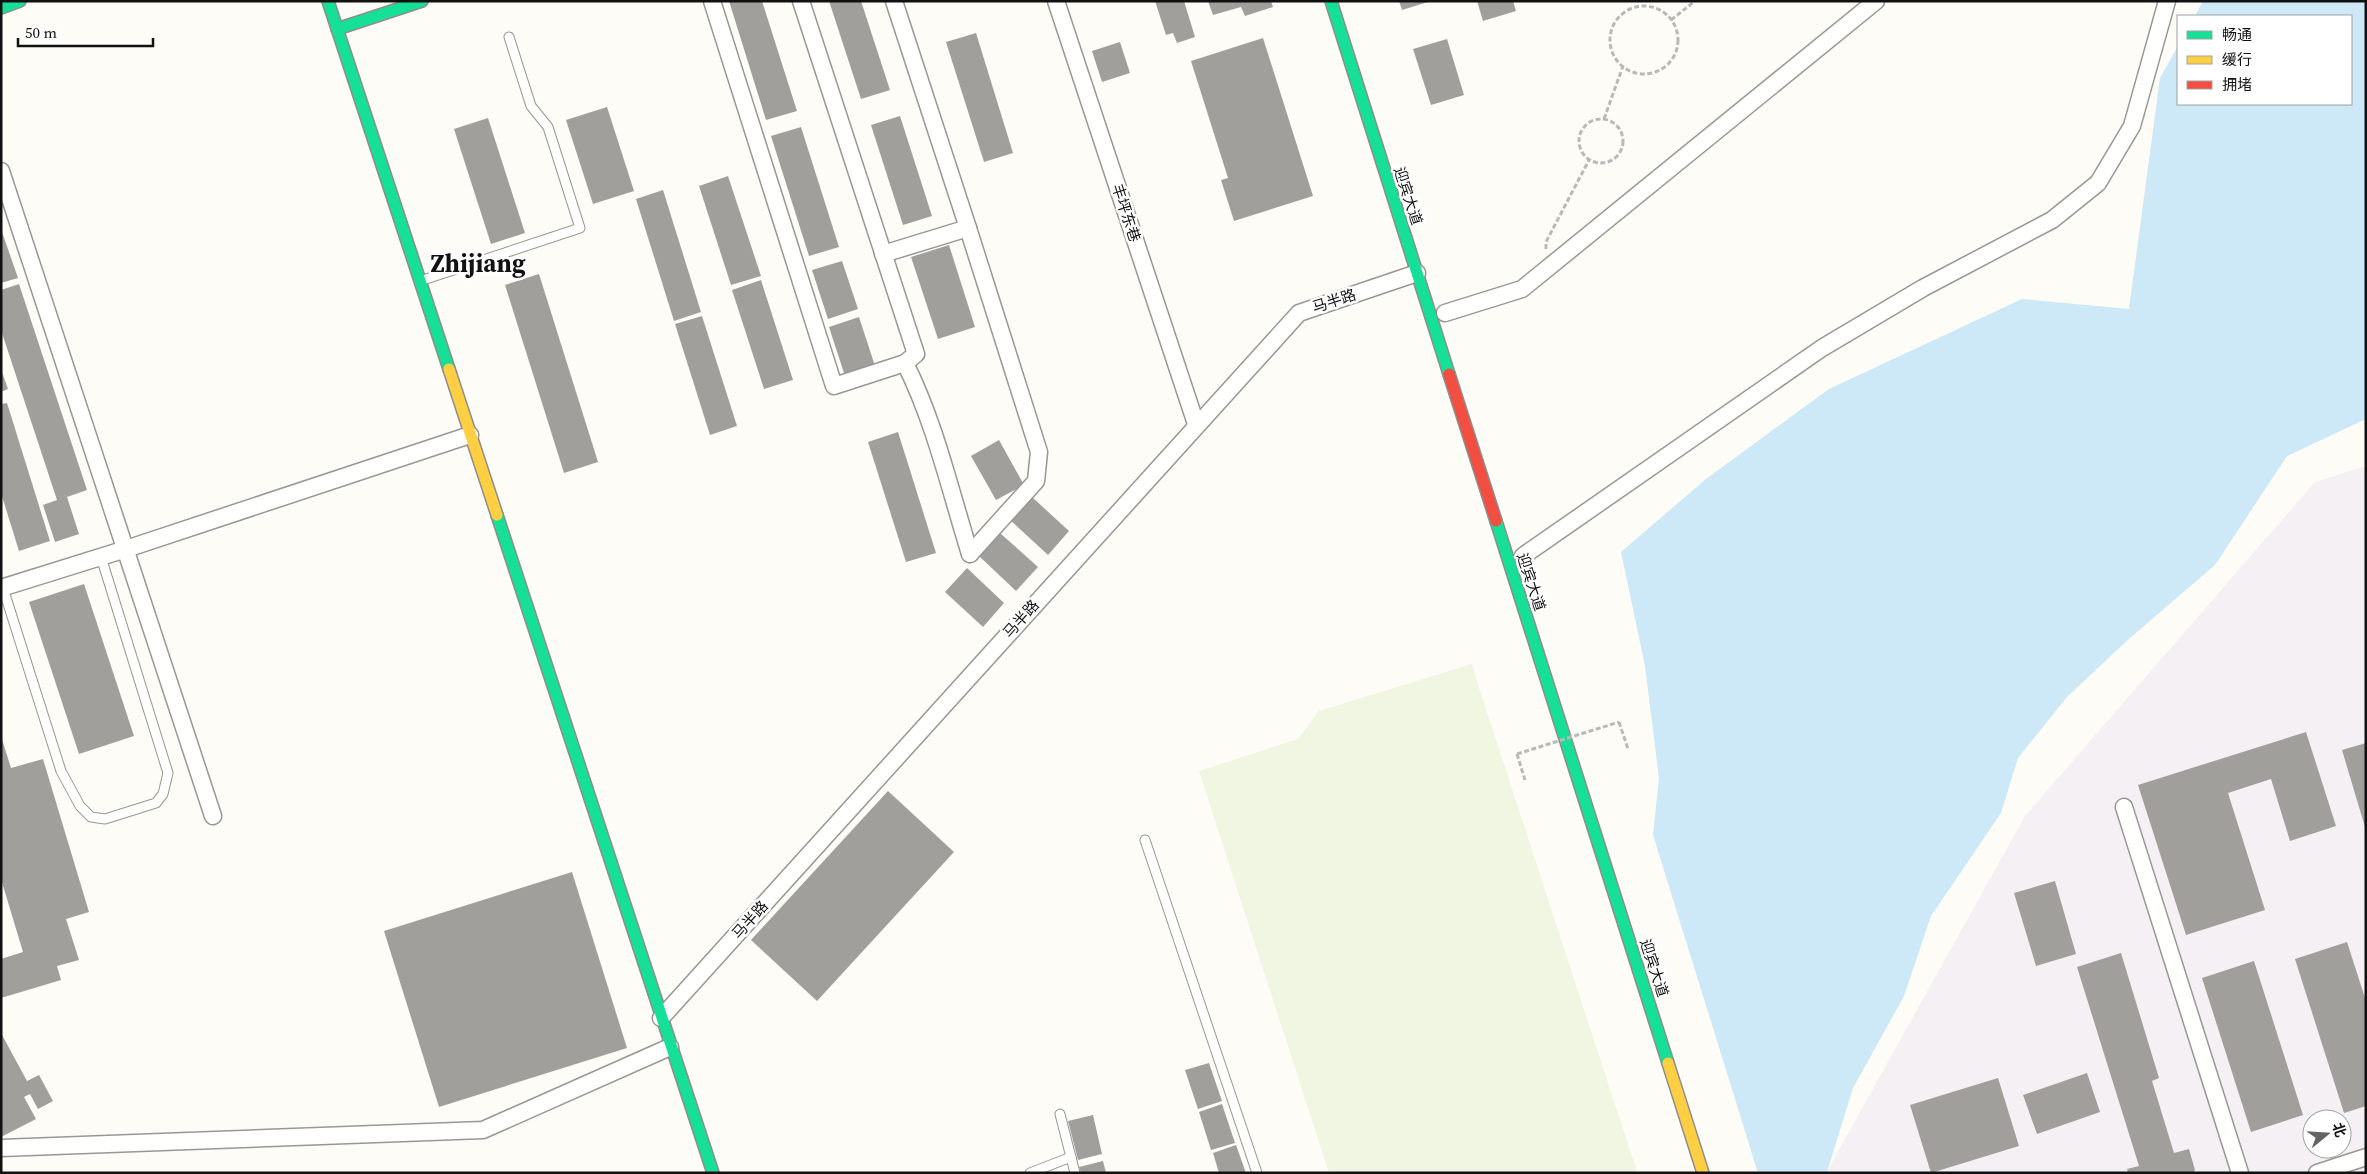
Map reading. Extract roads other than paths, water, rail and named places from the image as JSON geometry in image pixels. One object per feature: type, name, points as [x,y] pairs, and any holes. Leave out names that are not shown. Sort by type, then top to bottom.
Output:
[{"type":"street","points":[[1,8],[20,1]]},
{"type":"street","points":[[328,1],[670,1047],[713,1173]]},
{"type":"street","points":[[337,29],[422,1]]},
{"type":"street","points":[[712,1],[834,386],[904,363],[916,354],[801,1]]},
{"type":"street","points":[[894,1],[1039,452],[1036,481],[970,554],[934,434],[915,384],[904,363]]},
{"type":"street","name":"丰坪东巷","points":[[1056,1],[1196,424]]},
{"type":"street","name":"迎宾大道","points":[[1331,1],[1703,1173]]},
{"type":"street","points":[[1445,313],[1522,289],[1876,1]]},
{"type":"street","points":[[1523,557],[1822,348],[1923,288],[2052,220],[2098,183],[2132,126],[2167,1]]},
{"type":"street","points":[[1,171],[213,816]]},
{"type":"street","points":[[883,254],[968,228]]},
{"type":"street","name":"马半路","points":[[661,1018],[1196,424],[1299,313],[1417,273]]},
{"type":"street","points":[[2,588],[470,435]]},
{"type":"street","points":[[2124,807],[2240,1173]]},
{"type":"street","points":[[1,1148],[483,1130],[670,1047]]},
{"type":"street","points":[[2317,1173],[2366,1157]]},
{"type":"lane","points":[[420,281],[580,228],[548,127],[531,106],[509,37]]},
{"type":"lane","points":[[2,588],[61,771],[70,792],[91,817],[105,819],[122,814],[156,803],[163,794],[168,773],[101,557]]},
{"type":"lane","points":[[1145,840],[1257,1173]]},
{"type":"lane","points":[[1060,1114],[1075,1173]]},
{"type":"lane","points":[[1030,1173],[1071,1157]]},
{"type":"water","points":[[2203,1],[2366,1],[2366,419],[2287,456],[2215,565],[2130,638],[2067,697],[2018,758],[2001,813],[1931,916],[1904,996],[1853,1088],[1827,1172],[1758,1173],[1653,835],[1659,778],[1645,666],[1621,552],[1706,479],[1829,389],[2022,299],[2129,309],[2160,78],[2177,48],[2177,105],[2352,105],[2352,15],[2196,15]]},
{"type":"district","name":"Zhijiang","points":[[478,263]]}]
